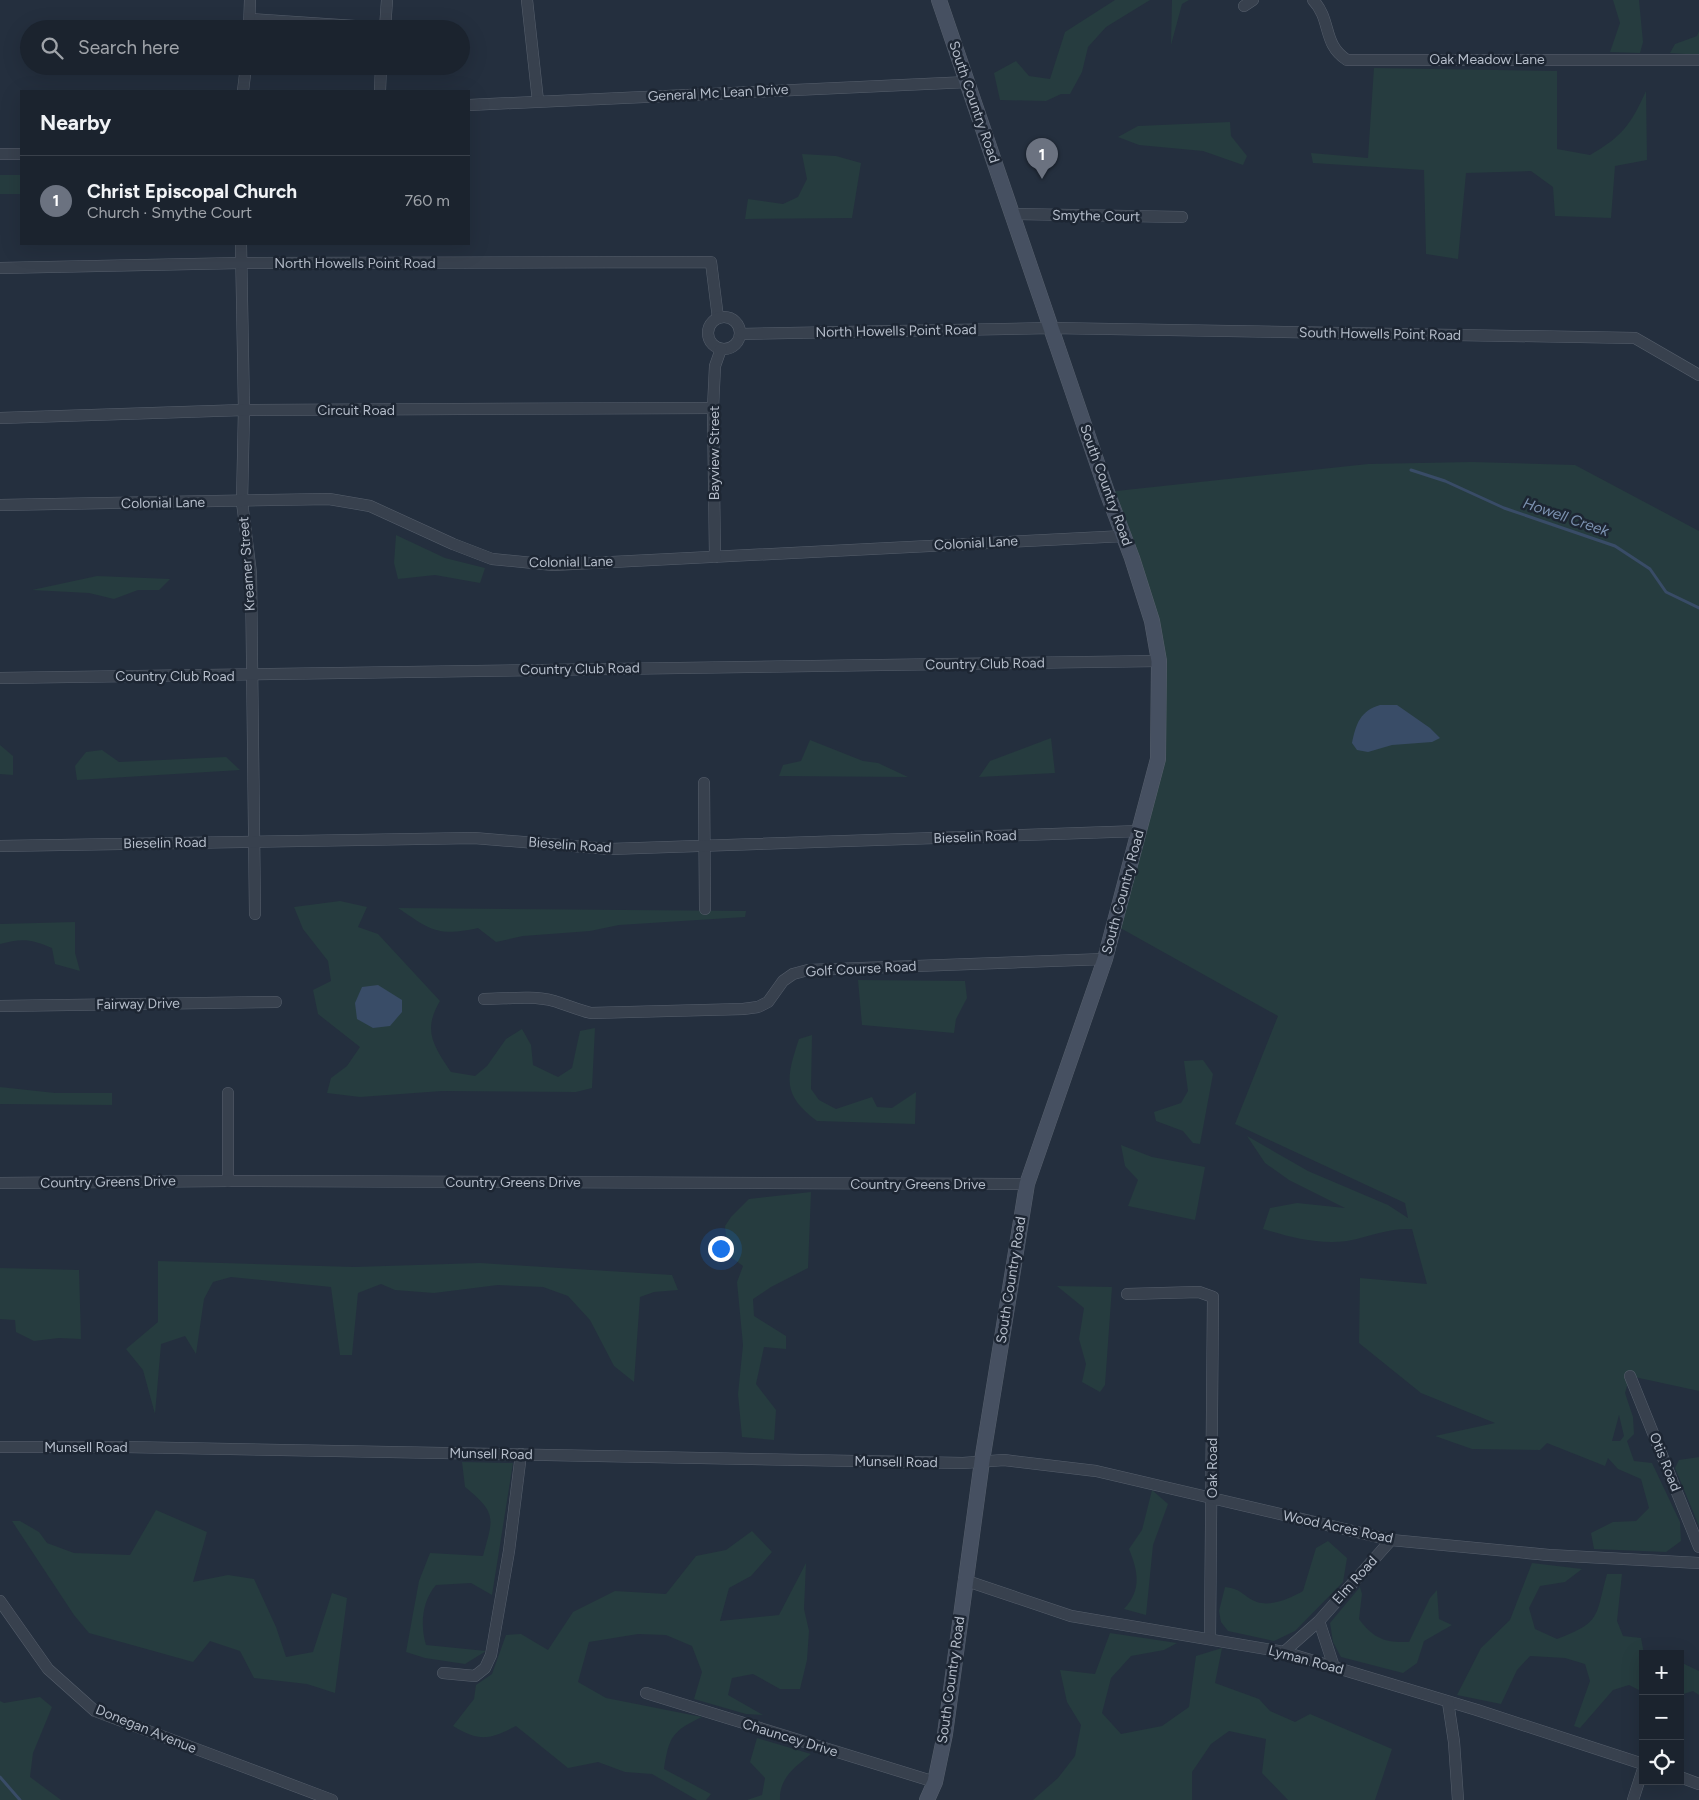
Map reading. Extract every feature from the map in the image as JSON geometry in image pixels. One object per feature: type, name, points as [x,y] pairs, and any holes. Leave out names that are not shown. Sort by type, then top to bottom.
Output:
[{"type":"main road","name":"South Country Road","points":[[927,1800],[935,1782],[953,1681],[964,1580],[1026,1184],[1105,958],[1140,831],[1158,758],[1159,661],[1152,621],[1124,536],[1011,214],[939,0]]},
{"type":"street","points":[[249,20],[250,0]]},
{"type":"street","points":[[386,20],[387,0]]},
{"type":"street","points":[[527,0],[538,101]]},
{"type":"street","name":"Oak Meadow Lane","points":[[1313,0],[1323,10],[1329,40],[1336,53],[1347,60],[1699,60]]},
{"type":"street","points":[[243,90],[245,75]]},
{"type":"street","points":[[380,90],[381,75]]},
{"type":"street","name":"General Mc Lean Drive","points":[[470,105],[968,82]]},
{"type":"street","points":[[0,154],[20,154]]},
{"type":"street","name":"Smythe Court","points":[[1011,214],[1182,217]]},
{"type":"street","name":"Kreamer Street","points":[[241,245],[244,410],[242,502],[251,573],[255,914]]},
{"type":"street","name":"North Howells Point Road","points":[[0,268],[241,263],[711,262],[718,318]]},
{"type":"street","points":[[728,317],[734,320],[740,328],[741,334],[737,344],[733,347],[721,349],[713,345],[708,336],[710,326],[718,318],[728,317]]},
{"type":"street","name":"North Howells Point Road","points":[[741,334],[1051,328]]},
{"type":"street","name":"South Howells Point Road","points":[[1051,328],[1635,338],[1699,375]]},
{"type":"street","name":"Bayview Street","points":[[715,557],[713,408],[715,366],[721,349]]},
{"type":"street","name":"Circuit Road","points":[[0,418],[244,410],[713,408]]},
{"type":"street","name":"Colonial Lane","points":[[0,505],[329,499],[370,506],[474,552],[512,562],[553,565],[1124,536]]},
{"type":"street","name":"Country Club Road","points":[[0,678],[1159,661]]},
{"type":"street","points":[[704,783],[705,909]]},
{"type":"street","name":"Bieselin Road","points":[[0,846],[474,838],[610,849],[1140,831]]},
{"type":"street","name":"Golf Course Road","points":[[484,999],[539,999],[554,1001],[576,1010],[591,1013],[743,1009],[768,1002],[783,982],[792,974],[808,970],[1105,958]]},
{"type":"street","name":"Fairway Drive","points":[[0,1006],[276,1002]]},
{"type":"street","points":[[228,1093],[228,1181]]},
{"type":"street","name":"Country Greens Drive","points":[[0,1183],[228,1181],[1026,1184]]},
{"type":"street","name":"Oak Road","points":[[1126,1294],[1199,1292],[1213,1297],[1210,1639]]},
{"type":"street","name":"Otis Road","points":[[1630,1376],[1699,1547]]},
{"type":"street","name":"Munsell Road","points":[[0,1446],[953,1463],[982,1461]]},
{"type":"street","points":[[443,1673],[475,1676],[485,1668],[491,1655],[509,1551],[521,1454]]},
{"type":"street","name":"Wood Acres Road","points":[[982,1461],[1004,1460],[1096,1471],[1391,1540],[1549,1555],[1699,1563]]},
{"type":"street","name":"Elm Road","points":[[1284,1652],[1319,1621],[1391,1540]]},
{"type":"street","name":"Lyman Road","points":[[964,1580],[1071,1616],[1284,1652],[1639,1763]]},
{"type":"street","name":"Donegan Avenue","points":[[0,1601],[48,1669],[95,1711],[332,1800]]},
{"type":"street","points":[[1319,1621],[1334,1667]]},
{"type":"street","name":"Chauncey Drive","points":[[646,1693],[935,1782]]},
{"type":"street","points":[[1448,1702],[1454,1742],[1458,1800]]},
{"type":"street","points":[[1684,1778],[1699,1784]]},
{"type":"street","points":[[1633,1800],[1639,1781]]},
{"type":"green space","points":[[1115,0],[1150,0],[1106,27],[1088,47],[1082,72],[1070,94],[1061,94],[1046,101],[1000,100],[994,73],[1016,61],[1029,76],[1050,79],[1065,32]]},
{"type":"green space","points":[[1172,0],[1189,0],[1182,4],[1171,45]]},
{"type":"green space","points":[[1613,0],[1639,0],[1643,42],[1640,53],[1610,52],[1620,23]]},
{"type":"green space","points":[[1699,31],[1699,55],[1670,53],[1675,44],[1697,36]]},
{"type":"green space","points":[[1374,68],[1557,71],[1557,149],[1590,155],[1611,142],[1625,128],[1636,112],[1646,91],[1647,160],[1615,166],[1611,218],[1555,216],[1553,187],[1531,171],[1466,173],[1458,259],[1426,254],[1424,170],[1313,163],[1311,153],[1368,158]]},
{"type":"green space","points":[[1230,122],[1231,136],[1247,156],[1243,165],[1203,151],[1139,145],[1118,137],[1138,126]]},
{"type":"green space","points":[[802,154],[836,156],[861,163],[852,218],[745,219],[748,199],[783,204],[798,197],[807,179]]},
{"type":"green space","points":[[0,175],[20,175],[20,194],[0,194]]},
{"type":"green space","points":[[1472,462],[1575,465],[1699,531],[1699,1391],[1630,1376],[1625,1393],[1633,1417],[1634,1434],[1627,1441],[1634,1461],[1652,1463],[1680,1522],[1681,1541],[1666,1552],[1594,1549],[1591,1533],[1613,1522],[1636,1521],[1649,1508],[1641,1479],[1618,1469],[1608,1458],[1605,1466],[1547,1443],[1540,1450],[1472,1449],[1435,1436],[1495,1423],[1421,1393],[1359,1343],[1360,1278],[1427,1284],[1412,1229],[1395,1230],[1347,1241],[1326,1242],[1304,1240],[1263,1229],[1270,1208],[1297,1203],[1345,1208],[1289,1180],[1265,1163],[1247,1136],[1308,1171],[1388,1205],[1408,1218],[1405,1203],[1235,1124],[1278,1016],[1115,925],[1158,759],[1159,661],[1107,492],[1368,464]],"holes":[[[1619,1415],[1624,1436],[1620,1441],[1612,1441]]]},
{"type":"green space","points":[[396,535],[445,558],[485,568],[480,583],[435,575],[398,579],[394,563]]},
{"type":"green space","points":[[97,576],[170,579],[159,590],[138,590],[114,599],[89,593],[32,590]]},
{"type":"green space","points":[[1051,738],[1055,773],[979,777],[990,761]]},
{"type":"green space","points":[[810,740],[863,761],[878,763],[908,777],[779,776],[783,765],[801,761]]},
{"type":"green space","points":[[0,745],[13,756],[13,775],[0,774]]},
{"type":"green space","points":[[102,750],[119,762],[226,757],[240,770],[77,780],[75,766],[86,752]]},
{"type":"green space","points":[[340,901],[367,907],[358,927],[378,934],[440,1001],[432,1021],[432,1038],[451,1072],[475,1076],[487,1066],[506,1039],[522,1029],[531,1045],[533,1065],[558,1077],[572,1068],[580,1031],[595,1028],[592,1088],[576,1092],[442,1091],[360,1097],[327,1093],[331,1078],[347,1066],[360,1047],[318,1014],[313,990],[331,981],[328,961],[303,929],[294,907]]},
{"type":"green space","points":[[398,908],[746,911],[745,917],[619,925],[590,931],[523,936],[496,942],[478,928],[453,932],[435,930],[418,922]]},
{"type":"green space","points":[[75,922],[75,953],[80,971],[55,964],[52,948],[38,943],[21,940],[0,944],[0,924]]},
{"type":"green space","points":[[858,980],[965,981],[967,998],[956,1019],[954,1033],[862,1025]]},
{"type":"green space","points":[[812,1035],[811,1089],[819,1100],[836,1109],[872,1097],[877,1107],[892,1108],[916,1092],[915,1124],[817,1121],[806,1112],[792,1094],[790,1075],[799,1039]]},
{"type":"green space","points":[[1203,1060],[1213,1074],[1200,1144],[1193,1143],[1183,1131],[1156,1121],[1154,1112],[1181,1103],[1188,1091],[1184,1061]]},
{"type":"green space","points":[[0,1087],[55,1093],[112,1093],[112,1105],[0,1104]]},
{"type":"green space","points":[[1121,1145],[1152,1157],[1205,1167],[1195,1220],[1128,1206],[1138,1180],[1125,1166]]},
{"type":"green space","points":[[811,1192],[808,1268],[771,1287],[753,1299],[754,1316],[786,1336],[786,1349],[764,1347],[756,1384],[776,1410],[774,1440],[742,1437],[738,1394],[743,1345],[737,1282],[743,1266],[728,1255],[725,1226],[749,1199]]},
{"type":"green space","points":[[158,1261],[354,1267],[480,1263],[672,1275],[678,1290],[654,1292],[640,1297],[634,1382],[614,1366],[590,1320],[568,1296],[543,1287],[498,1285],[434,1293],[395,1290],[381,1284],[358,1293],[352,1355],[340,1355],[331,1287],[231,1277],[213,1282],[204,1299],[196,1354],[185,1336],[161,1344],[155,1414],[143,1370],[126,1349],[158,1322]]},
{"type":"green space","points":[[0,1268],[79,1270],[81,1339],[59,1338],[34,1341],[16,1332],[15,1320],[0,1319]]},
{"type":"green space","points":[[1057,1286],[1112,1287],[1105,1385],[1100,1392],[1082,1382],[1086,1364],[1079,1339],[1084,1308]]},
{"type":"green space","points":[[1699,1457],[1699,1526],[1675,1468],[1679,1460]]},
{"type":"green space","points":[[462,1462],[513,1463],[492,1595],[471,1583],[436,1585],[431,1591],[425,1606],[423,1629],[426,1645],[486,1651],[465,1664],[425,1658],[406,1652],[419,1581],[430,1553],[483,1556],[489,1533],[490,1517],[483,1504],[465,1487]]},
{"type":"green space","points":[[1152,1490],[1168,1504],[1153,1545],[1146,1615],[1124,1609],[1134,1595],[1137,1580],[1135,1565],[1129,1549],[1142,1530]]},
{"type":"green space","points":[[156,1510],[207,1532],[193,1582],[228,1575],[254,1579],[276,1627],[286,1657],[313,1652],[332,1593],[347,1598],[335,1693],[307,1684],[254,1678],[240,1651],[210,1641],[193,1662],[89,1633],[74,1615],[12,1521],[20,1521],[39,1532],[47,1543],[74,1553],[130,1555]]},
{"type":"green space","points":[[752,1531],[772,1552],[751,1576],[729,1588],[720,1621],[779,1615],[806,1563],[804,1609],[809,1631],[807,1660],[800,1689],[780,1689],[753,1674],[732,1678],[728,1695],[763,1715],[746,1714],[694,1699],[702,1672],[692,1646],[666,1635],[638,1634],[589,1642],[578,1682],[606,1698],[702,1717],[678,1731],[674,1736],[670,1742],[664,1769],[711,1794],[706,1800],[697,1800],[652,1774],[625,1772],[598,1762],[568,1768],[516,1726],[499,1734],[478,1737],[453,1726],[474,1699],[476,1685],[492,1674],[506,1635],[521,1634],[548,1650],[573,1612],[615,1591],[666,1594],[696,1556],[726,1550]]},
{"type":"green space","points":[[1328,1541],[1347,1558],[1343,1582],[1295,1631],[1274,1641],[1228,1631],[1221,1622],[1219,1611],[1225,1587],[1236,1589],[1252,1600],[1263,1603],[1275,1603],[1293,1596],[1303,1591],[1316,1548]]},
{"type":"green space","points":[[1532,1563],[1582,1569],[1565,1582],[1540,1586],[1529,1608],[1535,1629],[1557,1639],[1582,1628],[1594,1616],[1598,1609],[1607,1574],[1622,1574],[1617,1621],[1623,1636],[1641,1638],[1643,1650],[1639,1650],[1639,1690],[1629,1685],[1613,1690],[1580,1728],[1574,1726],[1590,1681],[1585,1664],[1565,1658],[1530,1656],[1517,1670],[1501,1704],[1457,1695],[1481,1648],[1510,1620]]},
{"type":"green space","points":[[1360,1587],[1362,1594],[1359,1619],[1369,1631],[1380,1638],[1393,1642],[1409,1642],[1430,1598],[1437,1590],[1439,1619],[1452,1625],[1424,1641],[1417,1663],[1403,1673],[1341,1657],[1333,1642],[1330,1623]]},
{"type":"green space","points":[[1110,1633],[1177,1643],[1164,1650],[1131,1656],[1111,1678],[1102,1713],[1121,1734],[1162,1726],[1189,1707],[1196,1656],[1222,1648],[1215,1683],[1259,1699],[1270,1711],[1295,1722],[1310,1714],[1392,1749],[1375,1800],[1288,1800],[1262,1773],[1266,1739],[1229,1731],[1211,1744],[1192,1772],[1192,1800],[1033,1800],[1058,1778],[1075,1756],[1081,1725],[1067,1702],[1060,1670],[1095,1674]]},
{"type":"green space","points":[[1684,1664],[1699,1671],[1699,1695],[1693,1691],[1684,1694]]},
{"type":"green space","points":[[40,1697],[52,1707],[33,1753],[30,1777],[61,1800],[0,1800],[0,1701],[4,1703]]},
{"type":"green space","points":[[757,1738],[811,1754],[794,1768],[785,1779],[780,1792],[780,1800],[747,1800],[762,1795],[765,1778],[750,1762]]},
{"type":"water","points":[[1380,705],[1397,705],[1430,728],[1440,738],[1432,742],[1392,745],[1368,752],[1357,750],[1352,743],[1357,724],[1363,715]]},
{"type":"water","points":[[378,985],[402,1000],[402,1012],[390,1026],[373,1028],[357,1019],[355,1003],[362,987]]},
{"type":"waterway","name":"Howell Creek","points":[[1411,470],[1445,481],[1504,508],[1615,546],[1650,569],[1666,592],[1699,608]]},
{"type":"waterway","points":[[0,1777],[20,1800]]},
{"type":"place","name":"Christ Episcopal Church","points":[[1042,179]]}]
